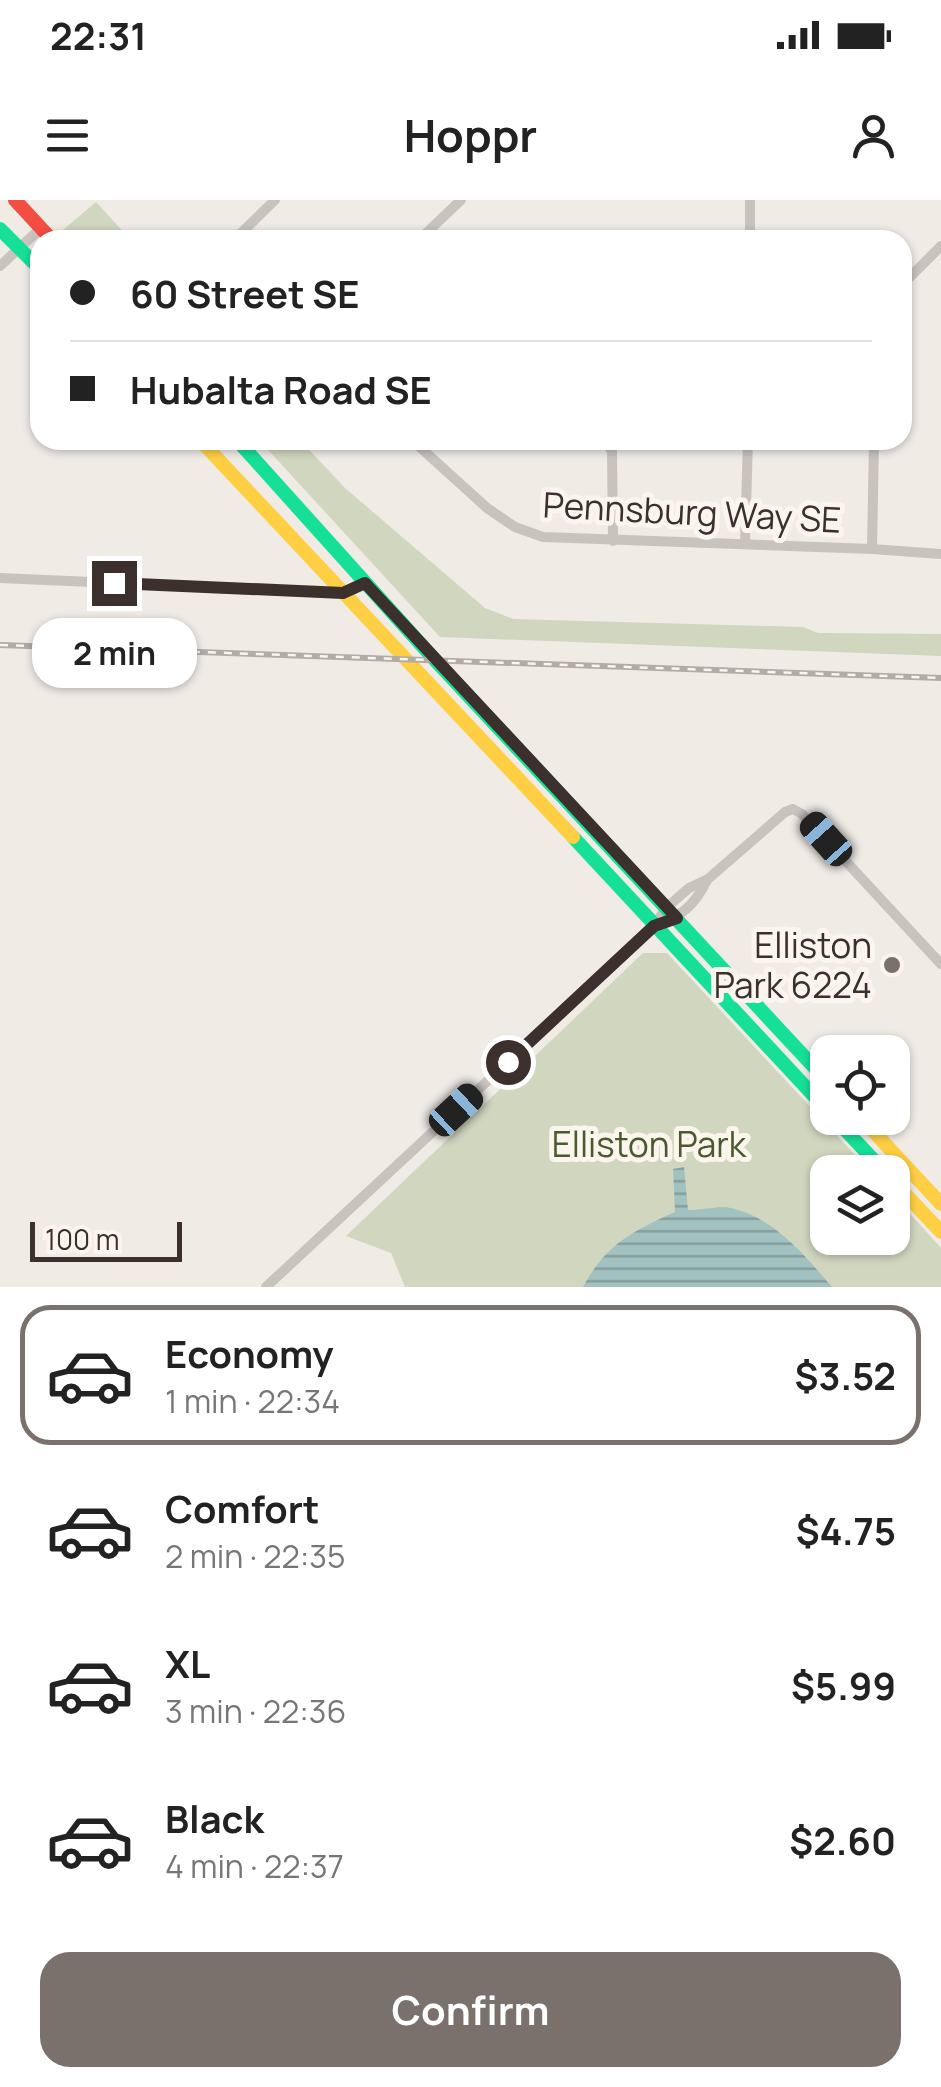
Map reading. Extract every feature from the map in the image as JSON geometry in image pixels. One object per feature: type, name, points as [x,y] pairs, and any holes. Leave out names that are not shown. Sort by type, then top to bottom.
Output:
[{"type":"main road","points":[[15,200],[41,228]]},
{"type":"main road","points":[[0,229],[30,259]]},
{"type":"main road","points":[[210,450],[810,1092]]},
{"type":"main road","points":[[246,450],[810,1062]]},
{"type":"main road","points":[[850,1135],[869,1155]]},
{"type":"main road","points":[[877,1135],[939,1200]]},
{"type":"main road","points":[[910,1199],[941,1232]]},
{"type":"street","points":[[244,230],[276,200]]},
{"type":"street","points":[[430,230],[461,200]]},
{"type":"street","points":[[750,200],[750,230]]},
{"type":"street","points":[[0,266],[30,238]]},
{"type":"street","points":[[912,275],[941,246]]},
{"type":"street","name":"Pennsburg Way SE","points":[[423,450],[487,508],[514,527],[543,538],[872,548],[941,554]]},
{"type":"street","points":[[611,450],[613,541]]},
{"type":"street","points":[[745,544],[748,450]]},
{"type":"street","points":[[872,548],[874,450]]},
{"type":"street","points":[[0,578],[343,593],[365,583]]},
{"type":"street","points":[[266,1287],[654,926],[699,898],[708,879],[785,812],[793,809],[802,814],[941,964]]},
{"type":"green space","points":[[96,202],[122,230],[63,230]]},
{"type":"green space","points":[[268,450],[309,450],[345,488],[485,608],[513,619],[803,627],[818,633],[941,634],[941,656],[440,637]]},
{"type":"green space","name":"Elliston Park","points":[[643,953],[667,953],[810,1107],[810,1135],[837,1135],[855,1155],[810,1155],[810,1255],[910,1255],[910,1214],[941,1248],[941,1287],[405,1287],[391,1253],[346,1236]]},
{"type":"water","points":[[684,1167],[688,1210],[730,1208],[764,1221],[789,1240],[832,1287],[583,1287],[601,1260],[622,1240],[675,1212],[673,1169]]},
{"type":"railway","points":[[0,645],[941,678]]},
{"type":"traffic: fast","points":[[0,229],[30,259]]},
{"type":"traffic: fast","points":[[246,450],[435,660],[810,1063]]},
{"type":"traffic: fast","points":[[573,837],[810,1092]]},
{"type":"traffic: fast","points":[[850,1135],[869,1155]]},
{"type":"traffic: slow","points":[[209,450],[573,837]]},
{"type":"traffic: slow","points":[[877,1135],[941,1204]]},
{"type":"traffic: slow","points":[[910,1199],[941,1232]]},
{"type":"traffic: jam","points":[[15,200],[43,230]]},
{"type":"place","name":"Elliston Park 6224","points":[[892,965]]},
{"type":"route","points":[[114,583],[343,593],[365,583],[677,918],[654,926],[508,1062]]}]
